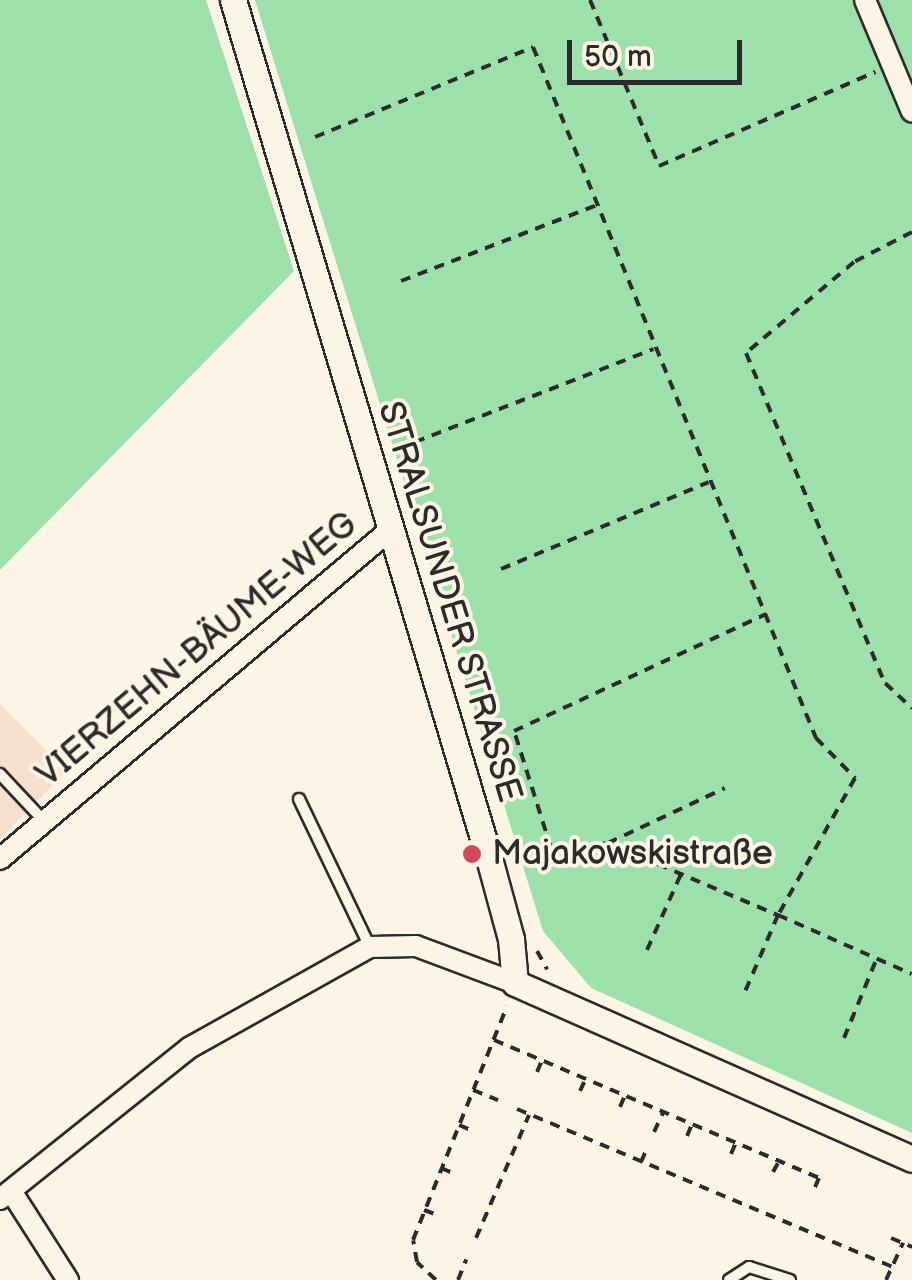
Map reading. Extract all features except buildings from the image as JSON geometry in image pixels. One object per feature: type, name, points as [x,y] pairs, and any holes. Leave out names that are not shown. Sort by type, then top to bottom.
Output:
[{"type":"street","name":"STRALSUNDER STRASSE","points":[[233,0],[490,858],[511,939],[515,983]]},
{"type":"street","points":[[865,0],[912,112]]},
{"type":"street","name":"VIERZEHN-BÄUME-WEG","points":[[0,859],[390,530]]},
{"type":"street","points":[[68,1280],[5,1195],[189,1048],[370,947],[416,946],[515,983],[912,1159]]},
{"type":"lane","points":[[0,774],[45,821]]},
{"type":"lane","points":[[299,799],[370,947]]},
{"type":"lane","points":[[729,1280],[749,1267],[790,1280]]},
{"type":"path","points":[[598,0],[591,2],[659,166],[892,65]]},
{"type":"path","points":[[316,137],[533,47],[816,738],[855,778],[778,915],[744,994]]},
{"type":"path","points":[[401,281],[597,205]]},
{"type":"path","points":[[912,232],[854,262],[746,353],[884,684],[912,708]]},
{"type":"path","points":[[415,442],[655,348]]},
{"type":"path","points":[[501,569],[710,482]]},
{"type":"path","points":[[551,848],[514,732],[766,614]]},
{"type":"path","points":[[490,858],[608,843],[724,788]]},
{"type":"path","points":[[608,843],[909,972],[912,963]]},
{"type":"path","points":[[647,950],[681,874]]},
{"type":"path","points":[[844,1038],[877,958]]},
{"type":"path","points":[[436,1280],[423,1270],[414,1251],[414,1240],[515,983]]},
{"type":"path","points":[[494,1040],[820,1178],[814,1189]]},
{"type":"path","points":[[537,1072],[542,1060]]},
{"type":"path","points":[[580,1090],[586,1078]]},
{"type":"path","points":[[473,1090],[498,1100]]},
{"type":"path","points":[[620,1108],[625,1095]]},
{"type":"path","points":[[518,1109],[892,1267]]},
{"type":"path","points":[[654,1132],[663,1112]]},
{"type":"path","points":[[476,1238],[528,1115]]},
{"type":"path","points":[[687,1136],[692,1124]]},
{"type":"path","points":[[459,1125],[473,1131]]},
{"type":"path","points":[[731,1154],[736,1142]]},
{"type":"path","points":[[641,1162],[646,1151]]},
{"type":"path","points":[[774,1172],[779,1161]]},
{"type":"path","points":[[441,1168],[455,1174]]},
{"type":"path","points":[[424,1210],[438,1215]]},
{"type":"path","points":[[891,1238],[912,1246]]},
{"type":"path","points":[[886,1280],[903,1243]]},
{"type":"path","points":[[458,1280],[466,1260]]},
{"type":"shaded area","points":[[0,704],[67,771],[0,839]]},
{"type":"green space","points":[[0,0],[206,0],[294,271],[0,570]]},
{"type":"green space","points":[[255,0],[912,0],[912,1133],[591,988],[543,931]]},
{"type":"place","name":"Majakowskistraße","points":[[472,854]]}]
